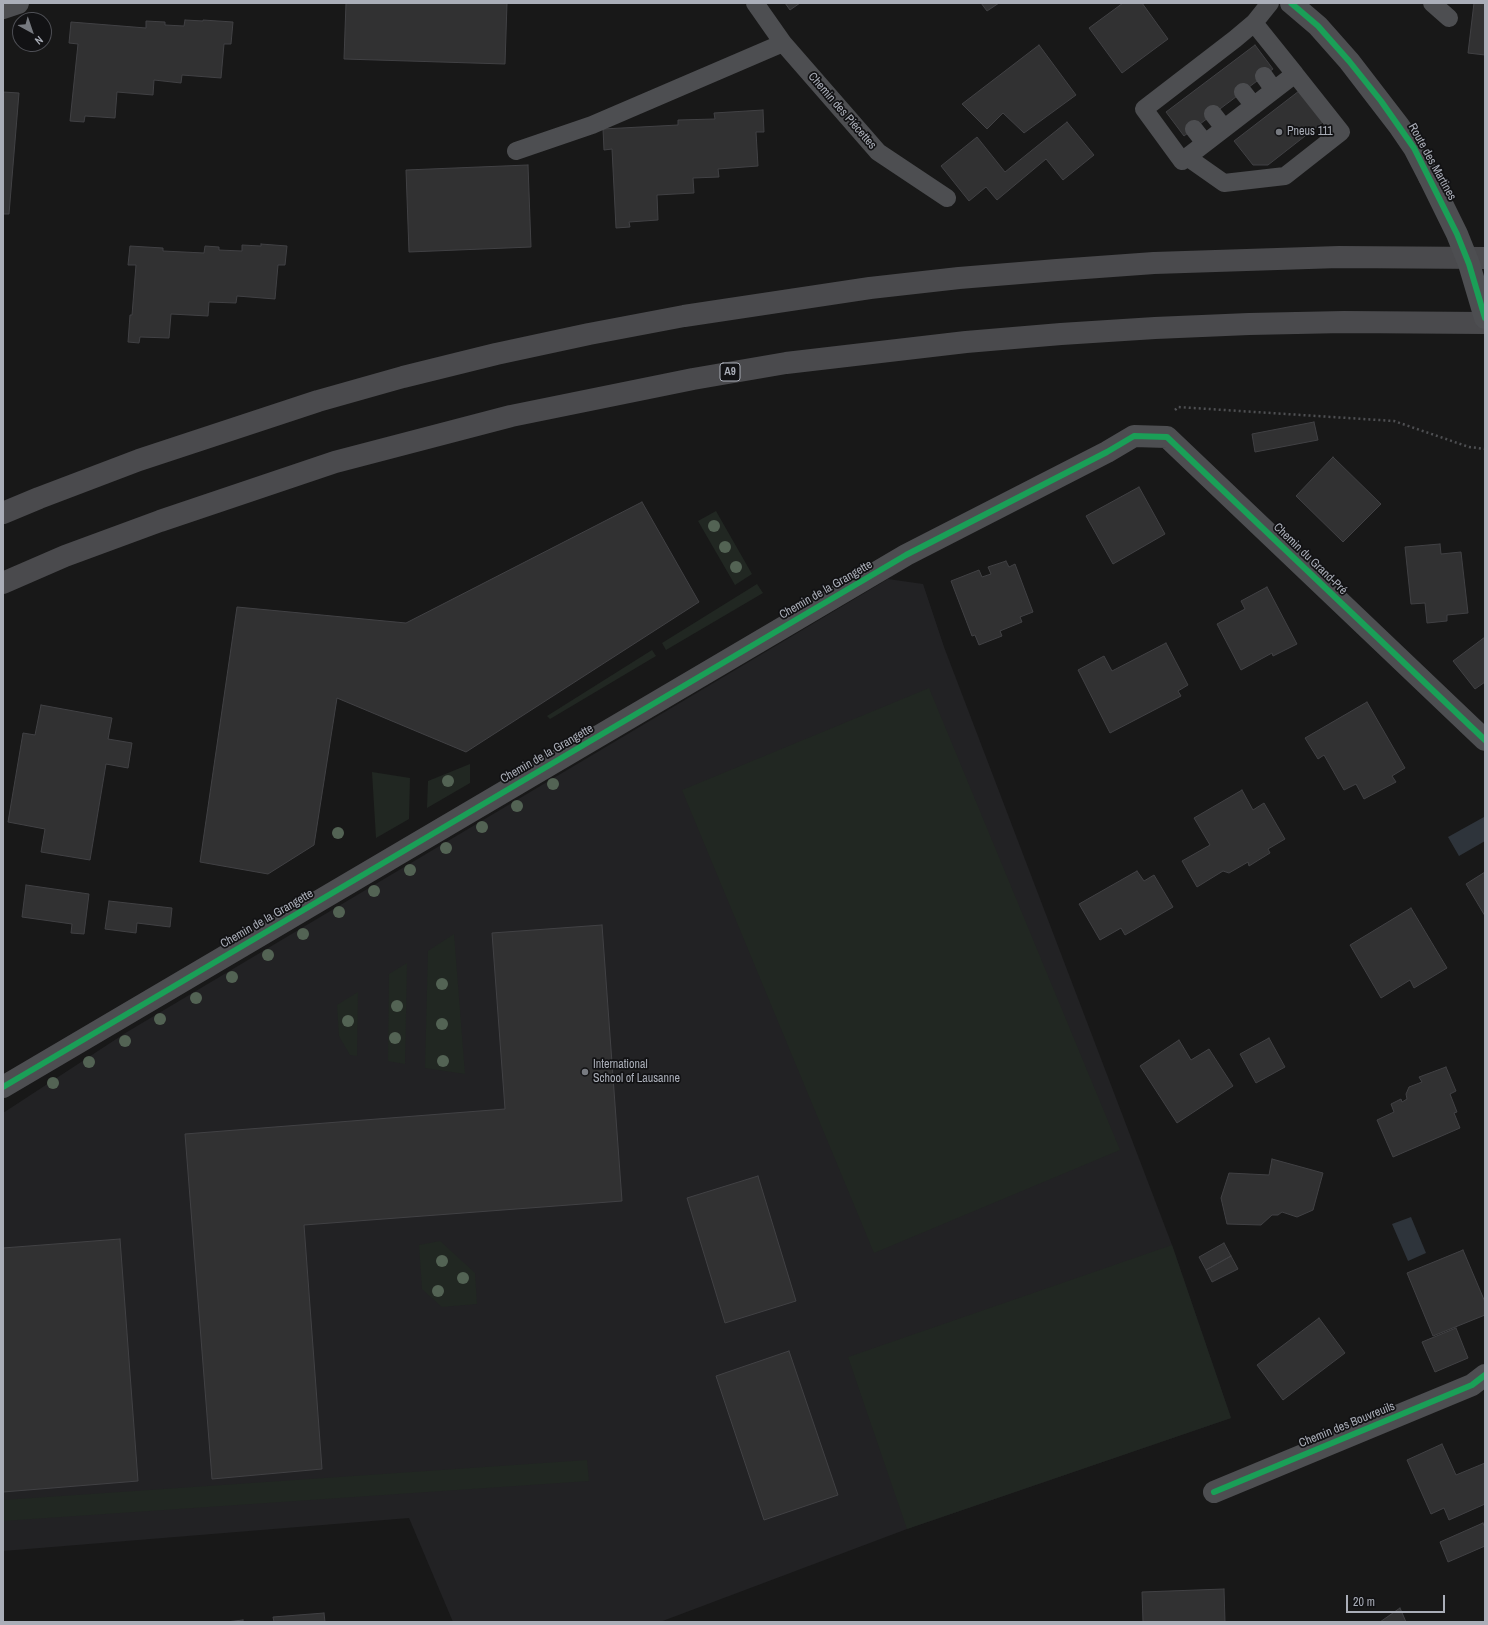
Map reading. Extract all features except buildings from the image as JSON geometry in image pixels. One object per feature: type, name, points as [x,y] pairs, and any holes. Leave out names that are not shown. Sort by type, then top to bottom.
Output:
[{"type":"highway","points":[[3,513],[139,460],[318,401],[403,377],[496,354],[684,316],[870,288],[959,278],[1057,270],[1154,263],[1331,258],[1485,258]]},
{"type":"highway","name":"A9","points":[[3,583],[65,556],[160,520],[335,462],[512,416],[692,379],[786,363],[966,342],[1061,334],[1249,324],[1344,322],[1485,323]]},
{"type":"street","points":[[3,8],[18,3]]},
{"type":"street","name":"Route des Martines","points":[[1291,3],[1318,26],[1349,61],[1414,148],[1457,234],[1469,264],[1485,318]]},
{"type":"street","name":"Chemin du Grand-Pré","points":[[1107,452],[1134,436],[1167,437],[1485,740]]},
{"type":"street","name":"Chemin de la Grangette","points":[[3,1087],[906,555],[1107,452]]},
{"type":"street","name":"Chemin des Bouvreuils","points":[[1214,1492],[1472,1385],[1485,1375]]},
{"type":"lane","name":"Chemin des Piécettes","points":[[755,3],[782,43],[878,152],[947,198]]},
{"type":"lane","points":[[1270,3],[1254,23],[1240,46],[1171,98],[1144,109],[1182,161],[1187,157],[1200,136],[1224,128],[1248,99],[1269,83],[1294,74]]},
{"type":"lane","points":[[1432,3],[1449,18]]},
{"type":"lane","points":[[1187,157],[1224,183],[1285,176],[1341,132],[1254,23]]},
{"type":"lane","points":[[516,151],[592,125],[782,43]]},
{"type":"lane","points":[[1213,114],[1224,128]]},
{"type":"path","points":[[1174,411],[1178,408],[1394,421],[1469,447],[1485,449]]},
{"type":"shaded area","points":[[716,511],[752,574],[735,585],[698,521]]},
{"type":"shaded area","name":"International School of Lausanne","points":[[888,579],[923,584],[944,647],[1172,1245],[1231,1418],[907,1529],[660,1622],[453,1622],[409,1518],[3,1551],[3,1113],[127,1032]]},
{"type":"shaded area","points":[[757,584],[763,593],[666,650],[662,643]]},
{"type":"shaded area","points":[[652,650],[656,656],[550,719],[547,716]]},
{"type":"shaded area","points":[[929,688],[1120,1150],[874,1253],[682,790]]},
{"type":"shaded area","points":[[470,764],[470,783],[427,808],[428,781]]},
{"type":"shaded area","points":[[372,772],[410,778],[409,819],[376,838]]},
{"type":"shaded area","points":[[1484,817],[1485,841],[1459,856],[1448,837]]},
{"type":"shaded area","points":[[454,934],[465,1074],[425,1068],[428,951]]},
{"type":"shaded area","points":[[407,963],[405,1064],[388,1061],[389,974]]},
{"type":"shaded area","points":[[358,992],[357,1056],[350,1055],[339,1036],[337,1005]]},
{"type":"shaded area","points":[[1411,1217],[1426,1253],[1408,1261],[1392,1224]]},
{"type":"shaded area","points":[[440,1241],[475,1273],[477,1304],[442,1307],[422,1289],[419,1245]]},
{"type":"shaded area","points":[[1172,1245],[1231,1418],[907,1529],[848,1357]]},
{"type":"shaded area","points":[[587,1460],[589,1481],[3,1521],[3,1500]]},
{"type":"cycle path","points":[[1291,3],[1318,26],[1349,61],[1381,101],[1414,148],[1457,234],[1469,264],[1485,318]]},
{"type":"cycle path","points":[[3,1087],[906,555],[1107,452],[1134,436],[1167,437],[1485,740]]},
{"type":"cycle path","points":[[1214,1492],[1472,1385],[1485,1375]]},
{"type":"place","name":"Pneus 111","points":[[1279,132]]},
{"type":"place","name":"International School of Lausanne","points":[[585,1072]]}]
